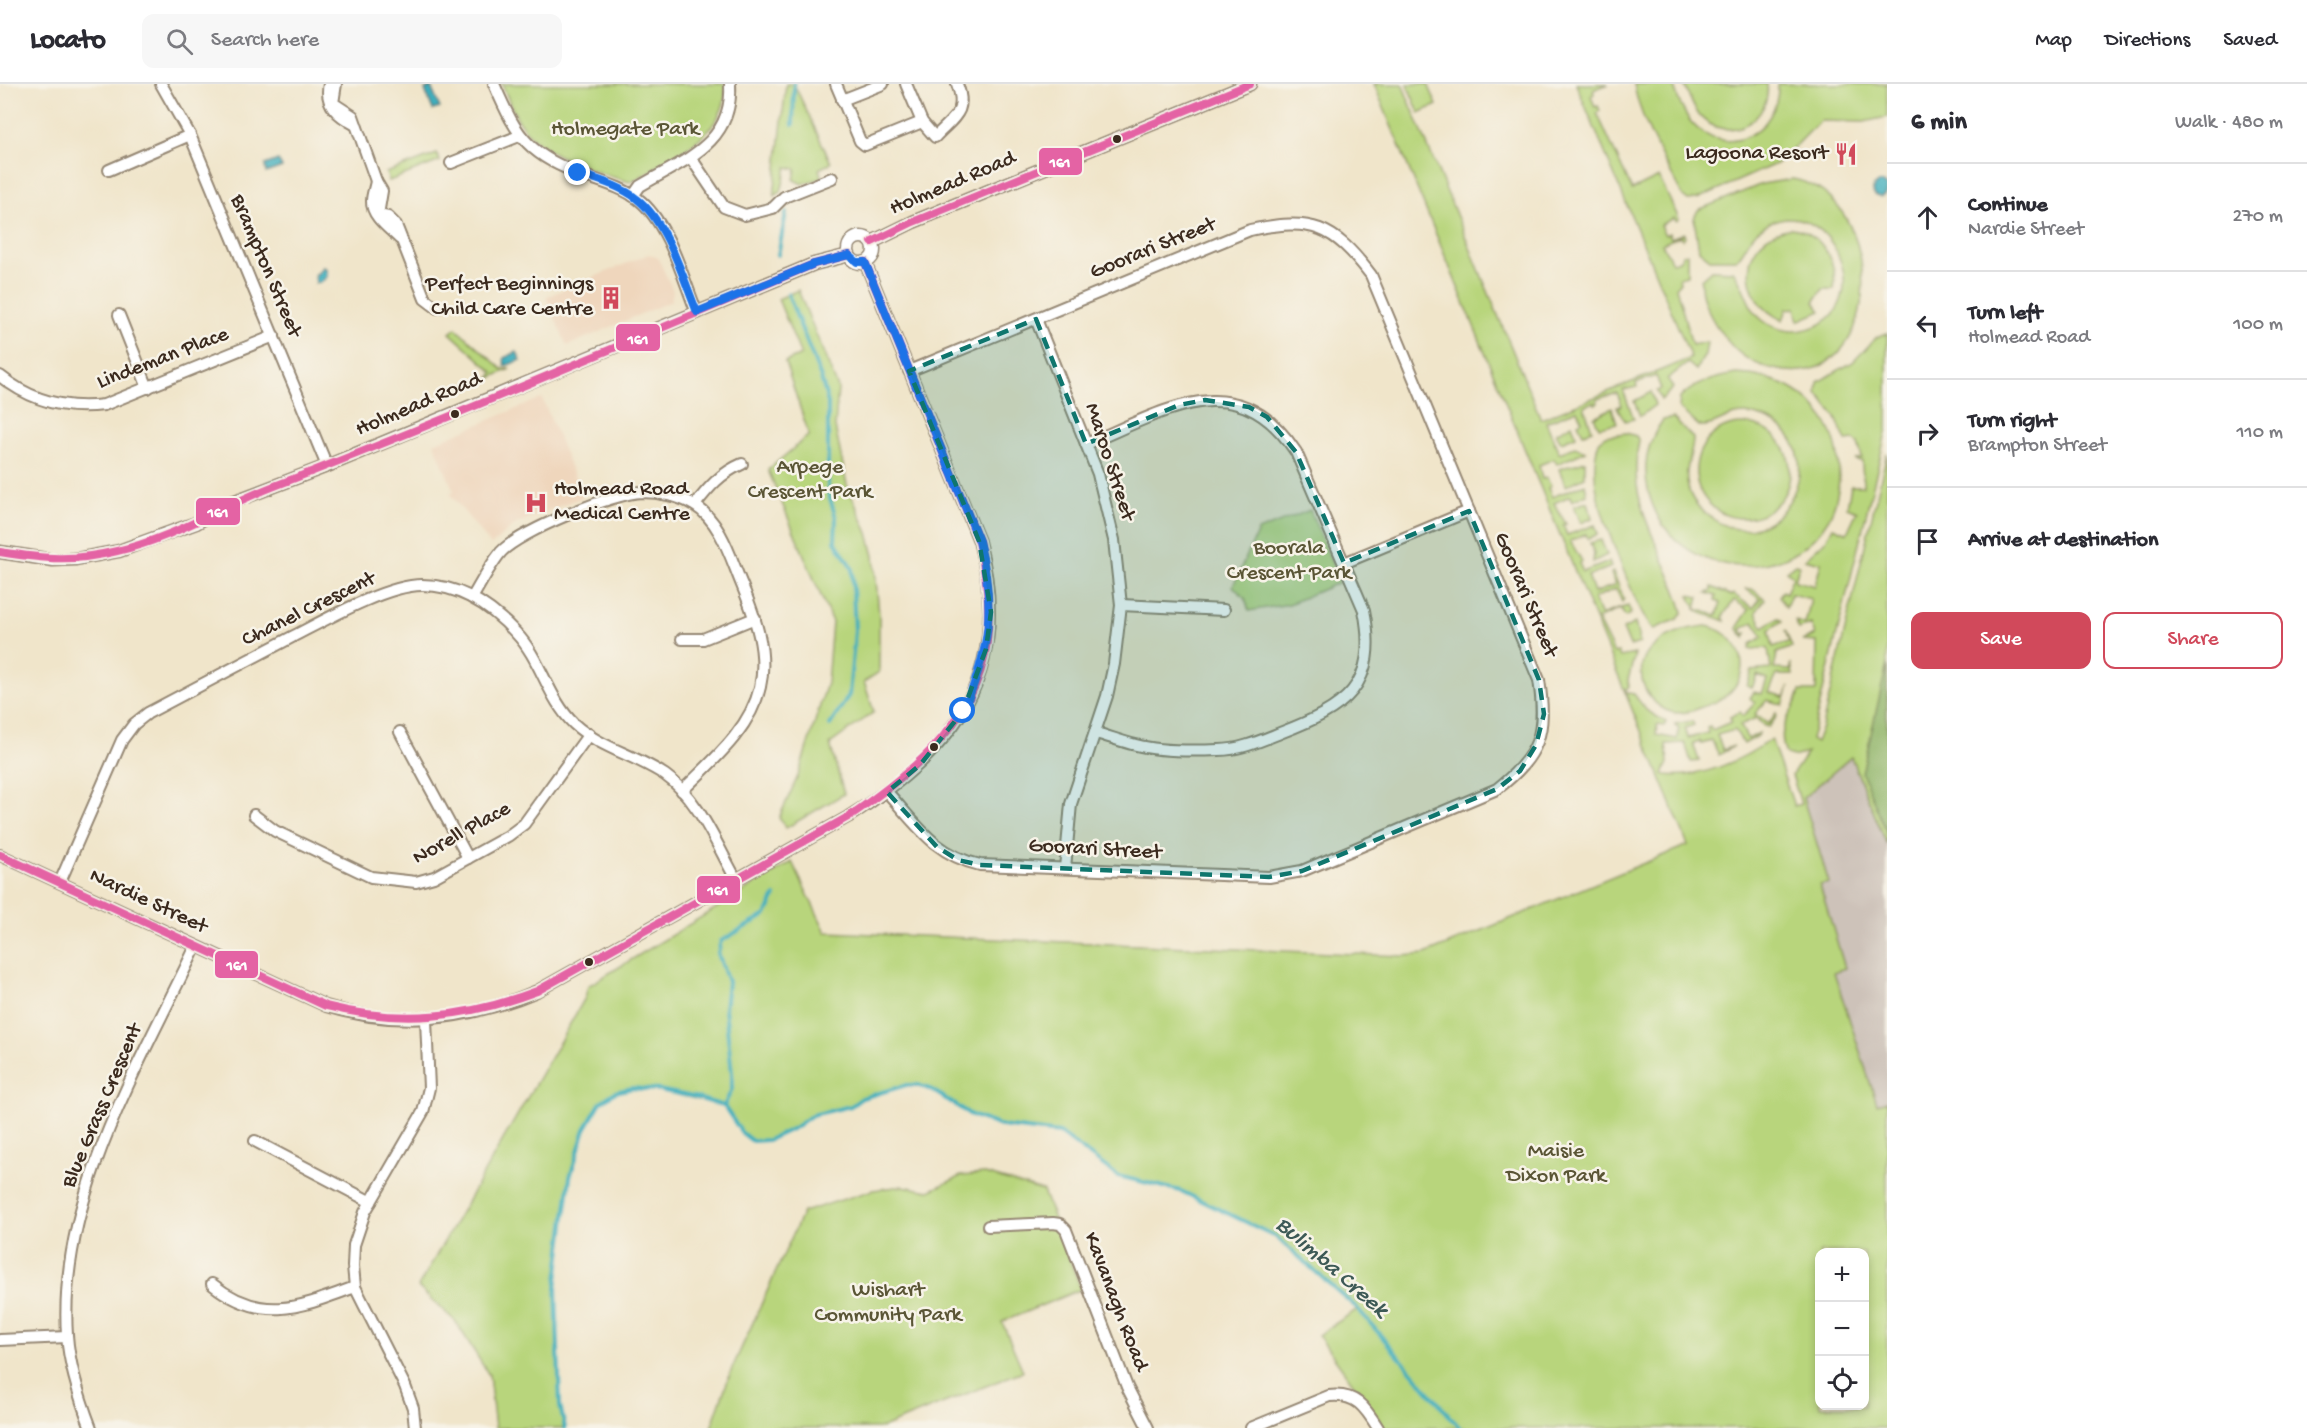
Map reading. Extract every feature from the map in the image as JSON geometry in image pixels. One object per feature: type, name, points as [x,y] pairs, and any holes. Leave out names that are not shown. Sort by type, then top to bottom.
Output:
[{"type":"street","name":"Brampton Street","points":[[161,84],[189,135],[327,466]]},
{"type":"street","points":[[329,84],[327,93],[333,103],[353,116],[357,125],[376,182],[372,202],[381,222],[400,239],[425,299],[437,308]]},
{"type":"street","points":[[333,103],[336,84]]},
{"type":"street","points":[[494,84],[519,136],[549,159],[636,197],[663,234],[697,312]]},
{"type":"street","points":[[636,197],[651,182],[702,150],[721,128],[731,95],[730,84]]},
{"type":"street","points":[[836,84],[860,141],[865,145],[922,122]]},
{"type":"street","points":[[842,100],[883,84]]},
{"type":"street","points":[[906,84],[922,122],[935,137],[960,109],[963,99],[957,84]]},
{"type":"street","name":"Holmead Road","points":[[872,242],[913,222],[1250,84]]},
{"type":"street","points":[[109,170],[189,135]]},
{"type":"street","points":[[451,163],[519,136]]},
{"type":"street","points":[[691,158],[724,207],[745,215],[773,208],[784,197],[832,178]]},
{"type":"street","name":"Goorari Street","points":[[887,792],[937,847],[958,860],[980,865],[1269,877],[1302,871],[1497,789],[1520,771],[1536,745],[1544,714],[1539,680],[1371,275],[1349,246],[1320,228],[1285,222],[1250,230],[909,371]]},
{"type":"street","points":[[856,237],[865,237],[872,242],[873,254],[865,262],[857,262],[849,255],[848,246],[856,237]]},
{"type":"street","name":"Holmead Road","points":[[0,552],[54,560],[76,560],[119,551],[196,523],[221,507],[327,466],[814,264],[849,255]]},
{"type":"street","name":"Nardie Street","points":[[0,855],[309,999],[344,1011],[426,1020],[490,1009],[537,991],[887,792],[920,765],[942,741],[963,711],[986,649],[990,612],[988,574],[979,541],[865,262]]},
{"type":"street","points":[[119,315],[148,388]]},
{"type":"street","name":"Maroo Street","points":[[1036,319],[1086,444],[1108,510],[1121,605],[1114,663],[1096,733],[1071,804],[1065,868]]},
{"type":"street","name":"Lindeman Place","points":[[0,376],[29,394],[75,407],[104,405],[274,336]]},
{"type":"street","points":[[1086,444],[1179,405],[1215,400],[1249,407],[1267,417],[1282,431],[1296,452],[1344,563],[1364,610],[1369,653],[1364,671],[1354,689],[1338,705],[1314,721],[1246,746],[1220,750],[1138,746],[1096,733]]},
{"type":"street","points":[[695,505],[713,483],[728,470],[742,464]]},
{"type":"street","points":[[472,598],[501,553],[523,535],[621,495],[642,492],[669,495],[695,505],[714,525],[726,545],[755,618],[762,656],[760,686],[749,714],[733,739],[682,791]]},
{"type":"street","points":[[1344,563],[1469,512]]},
{"type":"street","name":"Chanel Crescent","points":[[60,882],[122,740],[134,724],[148,713],[346,609],[394,591],[420,585],[458,590],[516,632],[528,648],[562,710],[575,725],[665,776],[682,791],[696,809],[736,879]]},
{"type":"street","points":[[1121,605],[1224,610]]},
{"type":"street","points":[[682,639],[703,639],[755,618]]},
{"type":"street","points":[[400,732],[468,858]]},
{"type":"street","name":"Norell Place","points":[[255,815],[275,831],[371,877],[416,882],[434,877],[524,824],[589,734]]},
{"type":"street","name":"Blue Grass Crescent","points":[[91,1428],[74,1374],[67,1337],[71,1251],[84,1196],[114,1119],[196,946]]},
{"type":"street","points":[[415,1428],[413,1408],[405,1386],[355,1287],[354,1245],[359,1227],[371,1202],[423,1112],[429,1088],[426,1020]]},
{"type":"street","points":[[255,1141],[371,1202]]},
{"type":"street","name":"Kavanagh Road","points":[[988,1226],[1053,1223],[1060,1224],[1066,1230],[1127,1387],[1148,1428]]},
{"type":"street","points":[[212,1284],[238,1302],[275,1310],[308,1305],[355,1287]]},
{"type":"street","points":[[0,1340],[67,1337]]},
{"type":"street","points":[[1251,1428],[1329,1396],[1342,1395],[1357,1399],[1378,1428]]},
{"type":"highlighted area","points":[[1036,319],[1086,444],[1179,405],[1205,400],[1249,407],[1267,417],[1296,452],[1344,563],[1469,511],[1539,680],[1544,714],[1536,745],[1520,771],[1497,789],[1302,871],[1269,877],[980,865],[958,860],[937,847],[887,792],[920,765],[963,711],[986,649],[991,612],[979,541],[909,371]]},
{"type":"shaded area","points":[[649,254],[658,258],[673,291],[671,301],[567,346],[546,297]]},
{"type":"shaded area","points":[[542,398],[583,497],[516,524],[491,545],[450,494],[454,492],[434,443]]},
{"type":"shaded area","points":[[1851,756],[1887,845],[1887,1101],[1877,1105],[1834,972],[1845,967],[1820,885],[1829,883],[1803,798]]},
{"type":"green space","name":"Holmegate Park","points":[[502,84],[725,84],[725,99],[721,112],[705,134],[682,151],[630,182],[573,162],[545,148],[525,130],[518,120]]},
{"type":"green space","points":[[786,84],[794,84],[831,163],[819,169],[822,178],[802,184],[794,180],[796,169],[787,167],[781,192],[774,196]]},
{"type":"green space","name":"Maisie Dixon Park","points":[[1374,84],[1402,84],[1541,419],[1691,358],[1576,84],[1608,84],[1593,90],[1594,94],[1591,96],[1595,107],[1598,106],[1600,111],[1597,113],[1632,190],[1659,177],[1679,219],[1676,221],[1674,218],[1660,225],[1665,235],[1669,233],[1671,238],[1684,233],[1685,237],[1682,239],[1680,236],[1662,244],[1672,262],[1681,260],[1682,255],[1687,254],[1687,275],[1679,277],[1680,282],[1676,287],[1692,345],[1707,342],[1705,355],[1696,370],[1688,363],[1667,379],[1673,388],[1661,400],[1657,391],[1661,389],[1656,376],[1636,383],[1637,387],[1623,390],[1634,419],[1625,421],[1617,407],[1622,405],[1617,393],[1597,399],[1598,403],[1594,402],[1584,406],[1592,430],[1583,433],[1578,423],[1582,421],[1577,410],[1546,422],[1559,453],[1575,447],[1586,451],[1557,464],[1554,459],[1539,465],[1542,479],[1546,478],[1551,486],[1548,488],[1552,497],[1585,484],[1587,494],[1572,501],[1570,496],[1554,503],[1566,524],[1563,525],[1567,535],[1595,525],[1598,534],[1588,539],[1586,534],[1570,541],[1582,561],[1579,563],[1583,572],[1609,562],[1611,567],[1588,576],[1594,593],[1615,585],[1611,573],[1613,572],[1624,599],[1622,602],[1616,589],[1594,598],[1600,615],[1628,606],[1631,613],[1626,617],[1620,609],[1597,619],[1614,653],[1618,652],[1620,657],[1635,654],[1628,680],[1629,687],[1625,689],[1627,693],[1634,694],[1646,710],[1666,722],[1664,726],[1657,725],[1656,735],[1677,739],[1679,728],[1675,724],[1692,721],[1694,725],[1685,728],[1688,738],[1708,733],[1707,727],[1710,726],[1712,730],[1731,722],[1730,717],[1740,712],[1743,716],[1755,703],[1750,698],[1754,692],[1762,694],[1767,679],[1757,675],[1752,688],[1747,686],[1752,671],[1771,669],[1768,648],[1750,649],[1751,644],[1763,637],[1754,622],[1741,629],[1744,634],[1747,633],[1745,638],[1737,628],[1749,610],[1734,600],[1723,616],[1725,621],[1699,612],[1697,609],[1717,615],[1721,603],[1715,601],[1716,596],[1707,593],[1712,591],[1712,587],[1732,596],[1733,594],[1753,608],[1760,599],[1746,589],[1752,589],[1765,599],[1756,612],[1763,627],[1778,618],[1782,621],[1769,630],[1773,647],[1789,642],[1785,630],[1792,647],[1777,653],[1774,669],[1791,670],[1791,663],[1793,675],[1777,675],[1769,692],[1784,697],[1789,686],[1783,705],[1767,700],[1755,714],[1768,724],[1776,713],[1777,716],[1769,727],[1764,726],[1756,718],[1740,725],[1748,739],[1759,733],[1758,736],[1744,744],[1735,730],[1717,735],[1723,750],[1734,746],[1719,755],[1712,741],[1701,744],[1700,741],[1693,743],[1699,761],[1691,762],[1685,743],[1666,744],[1668,763],[1663,774],[1679,775],[1707,771],[1735,761],[1771,739],[1794,806],[1801,804],[1792,775],[1807,753],[1793,757],[1786,755],[1782,736],[1783,728],[1800,691],[1816,691],[1817,642],[1802,641],[1815,635],[1811,624],[1799,629],[1795,621],[1805,624],[1811,599],[1791,594],[1786,607],[1779,596],[1783,591],[1786,593],[1793,576],[1786,571],[1796,564],[1799,565],[1795,581],[1815,586],[1821,563],[1805,559],[1826,540],[1833,527],[1847,533],[1857,511],[1847,507],[1851,486],[1863,486],[1862,461],[1855,460],[1862,458],[1858,443],[1854,440],[1846,441],[1835,416],[1817,393],[1818,382],[1853,362],[1877,337],[1887,333],[1887,429],[1811,740],[1816,743],[1822,727],[1887,453],[1887,845],[1851,757],[1803,798],[1829,883],[1820,885],[1845,968],[1834,972],[1877,1104],[1887,1101],[1887,1428],[1385,1428],[1318,1335],[1358,1309],[1275,1236],[1181,1191],[1118,1176],[1060,1133],[1001,1126],[971,1115],[932,1090],[918,1085],[906,1085],[862,1098],[851,1106],[813,1115],[794,1128],[768,1140],[752,1141],[742,1133],[724,1106],[659,1090],[632,1088],[615,1092],[601,1102],[585,1129],[570,1177],[556,1287],[560,1406],[565,1428],[495,1428],[489,1375],[456,1322],[418,1287],[585,998],[588,986],[792,862],[826,932],[1403,956],[1425,954],[1688,845]]},
{"type":"green space","points":[[1407,84],[1428,84],[1437,105],[1419,113]]},
{"type":"green space","points":[[1634,84],[1673,84],[1680,104],[1691,122],[1705,134],[1719,140],[1734,140],[1748,136],[1760,128],[1770,116],[1776,101],[1778,84],[1887,84],[1887,117],[1864,122],[1820,121],[1780,162],[1697,199],[1688,200],[1683,196],[1654,141],[1641,112]]},
{"type":"green space","points":[[1684,84],[1767,84],[1767,95],[1764,106],[1750,122],[1741,127],[1719,128],[1703,120],[1693,106]]},
{"type":"green space","points":[[437,154],[440,161],[389,181],[386,173]]},
{"type":"green space","points":[[1793,179],[1824,193],[1846,218],[1859,250],[1863,285],[1857,319],[1843,348],[1819,366],[1786,371],[1758,364],[1733,347],[1721,333],[1706,307],[1701,279],[1711,270],[1733,271],[1755,313],[1760,318],[1780,329],[1803,330],[1828,319],[1841,300],[1844,278],[1838,254],[1825,235],[1806,221],[1783,219],[1758,230],[1737,259],[1710,259],[1699,250],[1694,218],[1698,210],[1762,184]]},
{"type":"green space","points":[[1792,228],[1811,235],[1819,242],[1830,259],[1835,279],[1834,289],[1823,289],[1814,302],[1821,311],[1798,321],[1795,308],[1787,309],[1783,320],[1768,311],[1757,298],[1751,284],[1749,270],[1753,255],[1761,243],[1774,233]]},
{"type":"green space","name":"Arpege Crescent Park","points":[[798,290],[838,388],[835,427],[847,485],[868,533],[874,556],[879,615],[879,672],[864,682],[874,712],[830,744],[844,794],[786,828],[779,818],[798,776],[827,683],[832,622],[768,470],[809,435],[785,362],[801,355],[778,299]]},
{"type":"green space","points":[[456,328],[502,369],[510,369],[490,378],[493,372],[450,333]]},
{"type":"green space","points":[[1736,374],[1776,382],[1789,387],[1810,402],[1830,430],[1839,463],[1839,477],[1831,513],[1812,540],[1785,558],[1754,565],[1721,563],[1690,551],[1665,528],[1649,494],[1646,475],[1647,456],[1653,437],[1663,420],[1673,418],[1693,438],[1687,468],[1688,487],[1691,497],[1704,513],[1738,529],[1760,526],[1779,514],[1792,495],[1799,473],[1797,451],[1785,431],[1751,414],[1741,414],[1706,426],[1699,426],[1679,408],[1680,398],[1692,388],[1713,379]]},
{"type":"green space","points":[[1651,392],[1655,405],[1640,416],[1634,401]]},
{"type":"green space","points":[[1612,408],[1617,423],[1599,427],[1594,417]]},
{"type":"green space","points":[[1572,424],[1576,436],[1561,442],[1556,433]]},
{"type":"green space","points":[[1743,424],[1761,428],[1776,438],[1786,453],[1790,471],[1786,489],[1776,504],[1761,514],[1743,518],[1725,514],[1710,504],[1700,489],[1696,471],[1700,453],[1710,438],[1725,428]]},
{"type":"green space","points":[[1626,433],[1636,436],[1639,441],[1636,465],[1637,487],[1642,508],[1683,612],[1678,619],[1654,629],[1641,609],[1614,546],[1601,508],[1596,483],[1595,462],[1599,442],[1605,436]]},
{"type":"green space","points":[[1585,461],[1585,477],[1566,486],[1559,469]]},
{"type":"green space","points":[[1588,502],[1592,518],[1581,523],[1574,506]]},
{"type":"green space","name":"Boorala Crescent Park","points":[[1310,510],[1340,582],[1289,604],[1249,611],[1245,598],[1233,586],[1258,531]]},
{"type":"green space","points":[[1601,540],[1607,555],[1593,562],[1594,553],[1590,543]]},
{"type":"green space","points":[[1689,595],[1699,597],[1696,609]]},
{"type":"green space","points":[[1635,623],[1640,643],[1630,646],[1623,629]]},
{"type":"green space","points":[[1706,626],[1726,635],[1739,651],[1742,661],[1738,681],[1728,694],[1712,703],[1691,711],[1676,713],[1668,711],[1652,700],[1643,683],[1642,665],[1646,656],[1652,648],[1670,635]]},
{"type":"green space","points":[[1887,664],[1887,834],[1862,773]]},
{"type":"green space","name":"Wishart Community Park","points":[[985,1174],[1043,1191],[1081,1289],[1002,1322],[1023,1371],[882,1428],[711,1428],[731,1371],[803,1212],[873,1190],[903,1186],[929,1191],[961,1176]]},
{"type":"water","points":[[431,87],[440,108],[433,110],[425,90]]},
{"type":"water","points":[[278,160],[282,167],[266,173],[265,165]]},
{"type":"water","points":[[1877,183],[1883,183],[1887,190],[1883,197],[1877,197],[1873,193],[1873,187]]},
{"type":"water","points":[[323,267],[327,269],[327,277],[320,283],[316,283],[315,276]]},
{"type":"water","points":[[517,352],[521,360],[505,366],[504,358]]},
{"type":"waterway","points":[[793,125],[794,84]]},
{"type":"waterway","points":[[778,255],[786,213]]},
{"type":"waterway","points":[[788,294],[821,378],[828,403],[828,492],[836,518],[835,541],[852,568],[855,631],[849,695],[830,725]]},
{"type":"waterway","points":[[724,1106],[732,1089],[732,1073],[725,1009],[728,982],[718,953],[721,941],[766,915],[775,896]]},
{"type":"waterway","name":"Bulimba Creek","points":[[565,1428],[560,1406],[556,1288],[570,1177],[585,1129],[601,1102],[615,1092],[632,1088],[659,1090],[694,1097],[724,1106],[742,1133],[752,1141],[768,1140],[794,1128],[812,1115],[851,1106],[862,1098],[906,1085],[918,1085],[932,1090],[971,1115],[1001,1126],[1060,1133],[1118,1176],[1181,1191],[1275,1236],[1358,1309],[1460,1428]]},
{"type":"transit line","name":"161","points":[[872,242],[913,222],[1250,84]]},
{"type":"transit line","name":"161","points":[[0,552],[45,558],[72,558],[137,546],[253,495],[814,264],[849,255]]},
{"type":"transit line","name":"161","points":[[0,855],[326,1006],[380,1015],[433,1016],[484,1007],[537,991],[848,817],[873,800],[921,760],[960,714],[974,688],[984,659],[988,606],[979,541],[865,262]]},
{"type":"place","name":"Lagoona Resort","points":[[1846,154]]},
{"type":"place","name":"Perfect Beginnings Child Care Centre","points":[[611,298]]},
{"type":"place","name":"Holmead Road Medical Centre","points":[[536,503]]},
{"type":"route","points":[[578,173],[615,186],[645,205],[676,260],[697,312],[839,256],[849,255],[854,261],[865,262],[979,541],[988,574],[990,612],[986,649],[977,680],[963,711]]}]
